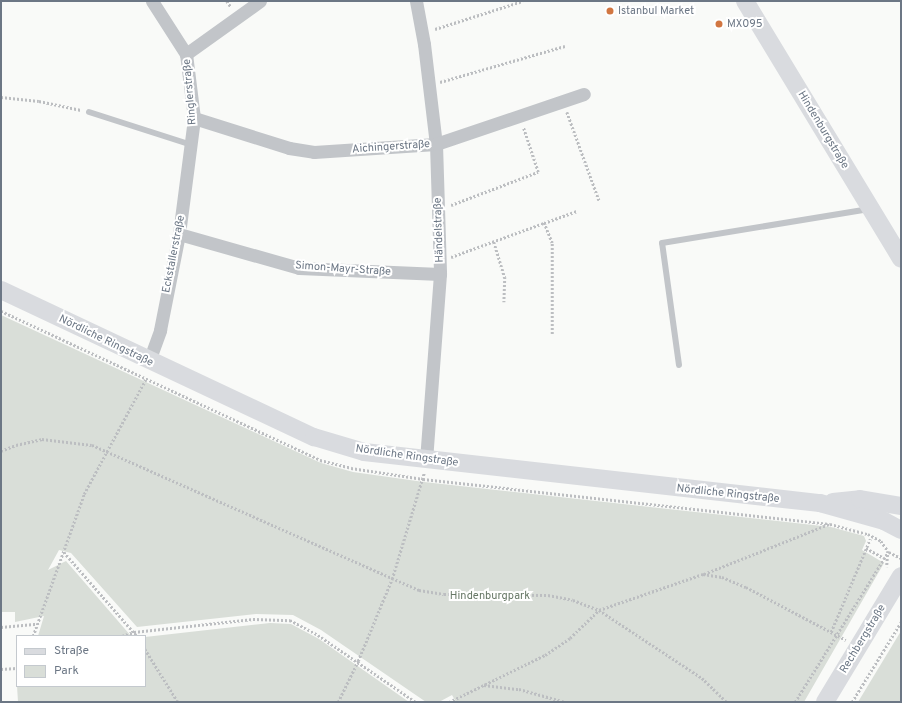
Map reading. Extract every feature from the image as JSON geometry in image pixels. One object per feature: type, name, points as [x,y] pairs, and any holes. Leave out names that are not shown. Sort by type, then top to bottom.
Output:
[{"type":"main road","name":"Hindenburgstraße","points":[[745,1],[901,259]]},
{"type":"main road","name":"Nördliche Ringstraße","points":[[1,290],[149,361],[314,437],[364,452],[820,503],[884,522],[901,530]]},
{"type":"main road","name":"Nördliche Ringstraße","points":[[820,503],[860,499],[901,506]]},
{"type":"main road","name":"Rechbergstraße","points":[[825,702],[901,576]]},
{"type":"street","name":"Ringlerstraße","points":[[152,1],[186,54],[194,118],[192,146]]},
{"type":"street","points":[[186,54],[260,1]]},
{"type":"street","name":"Händelstraße","points":[[416,1],[424,44],[436,144],[440,274],[426,460]]},
{"type":"street","name":"Aichingerstraße","points":[[194,118],[289,148],[314,152],[436,144],[584,94]]},
{"type":"street","name":"Eckstallerstraße","points":[[149,361],[160,330],[179,234],[192,146]]},
{"type":"street","name":"Simon-Mayr-Straße","points":[[179,234],[299,268],[440,274]]},
{"type":"lane","points":[[89,112],[192,146]]},
{"type":"lane","points":[[679,365],[662,243],[871,209]]},
{"type":"path","points":[[435,29],[523,1]]},
{"type":"path","points":[[440,82],[565,46]]},
{"type":"path","points":[[1,97],[39,101],[89,112]]},
{"type":"path","points":[[566,108],[599,200]]},
{"type":"path","points":[[451,204],[538,172],[521,123]]},
{"type":"path","points":[[450,258],[577,211]]},
{"type":"path","points":[[544,224],[552,243],[552,334]]},
{"type":"path","points":[[494,242],[505,277],[504,302]]},
{"type":"path","points":[[33,635],[84,494],[146,380],[149,361]]},
{"type":"path","points":[[1,451],[16,445],[42,439],[66,440],[108,450],[392,579],[432,593],[548,595],[573,600],[599,610],[702,678],[727,702]]},
{"type":"path","points":[[338,702],[358,662],[392,579],[423,479],[426,460]]},
{"type":"path","points":[[449,702],[545,655],[570,638],[599,610],[703,574],[830,524]]},
{"type":"path","points":[[831,632],[870,539]]},
{"type":"path","points":[[881,541],[888,551],[901,558]]},
{"type":"path","points":[[866,548],[884,558]]},
{"type":"path","points":[[795,702],[888,551]]},
{"type":"path","points":[[64,552],[136,635]]},
{"type":"path","points":[[703,574],[722,577],[746,587],[846,640]]},
{"type":"path","points":[[125,635],[134,632],[253,619],[290,620],[358,662],[416,702]]},
{"type":"path","points":[[852,702],[901,622]]},
{"type":"path","points":[[1,627],[37,624]]},
{"type":"path","points":[[146,651],[178,702]]},
{"type":"path","points":[[1,668],[16,668]]},
{"type":"path","points":[[484,685],[519,689],[565,702]]},
{"type":"green space","name":"Hindenburgpark","points":[[1,315],[321,463],[353,472],[424,482],[831,527],[864,536],[866,541],[862,550],[884,563],[804,702],[456,702],[452,695],[439,702],[426,702],[321,630],[293,615],[256,614],[137,627],[71,553],[59,550],[48,570],[66,561],[130,635],[38,635],[44,616],[15,622],[15,612],[1,612]]},
{"type":"green space","points":[[270,623],[291,624],[319,639],[409,702],[18,702],[17,687],[146,687],[146,637]]},
{"type":"green space","points":[[901,631],[901,702],[858,702]]},
{"type":"place","name":"Istanbul Market","points":[[610,11]]},
{"type":"place","name":"MX095","points":[[719,24]]}]
